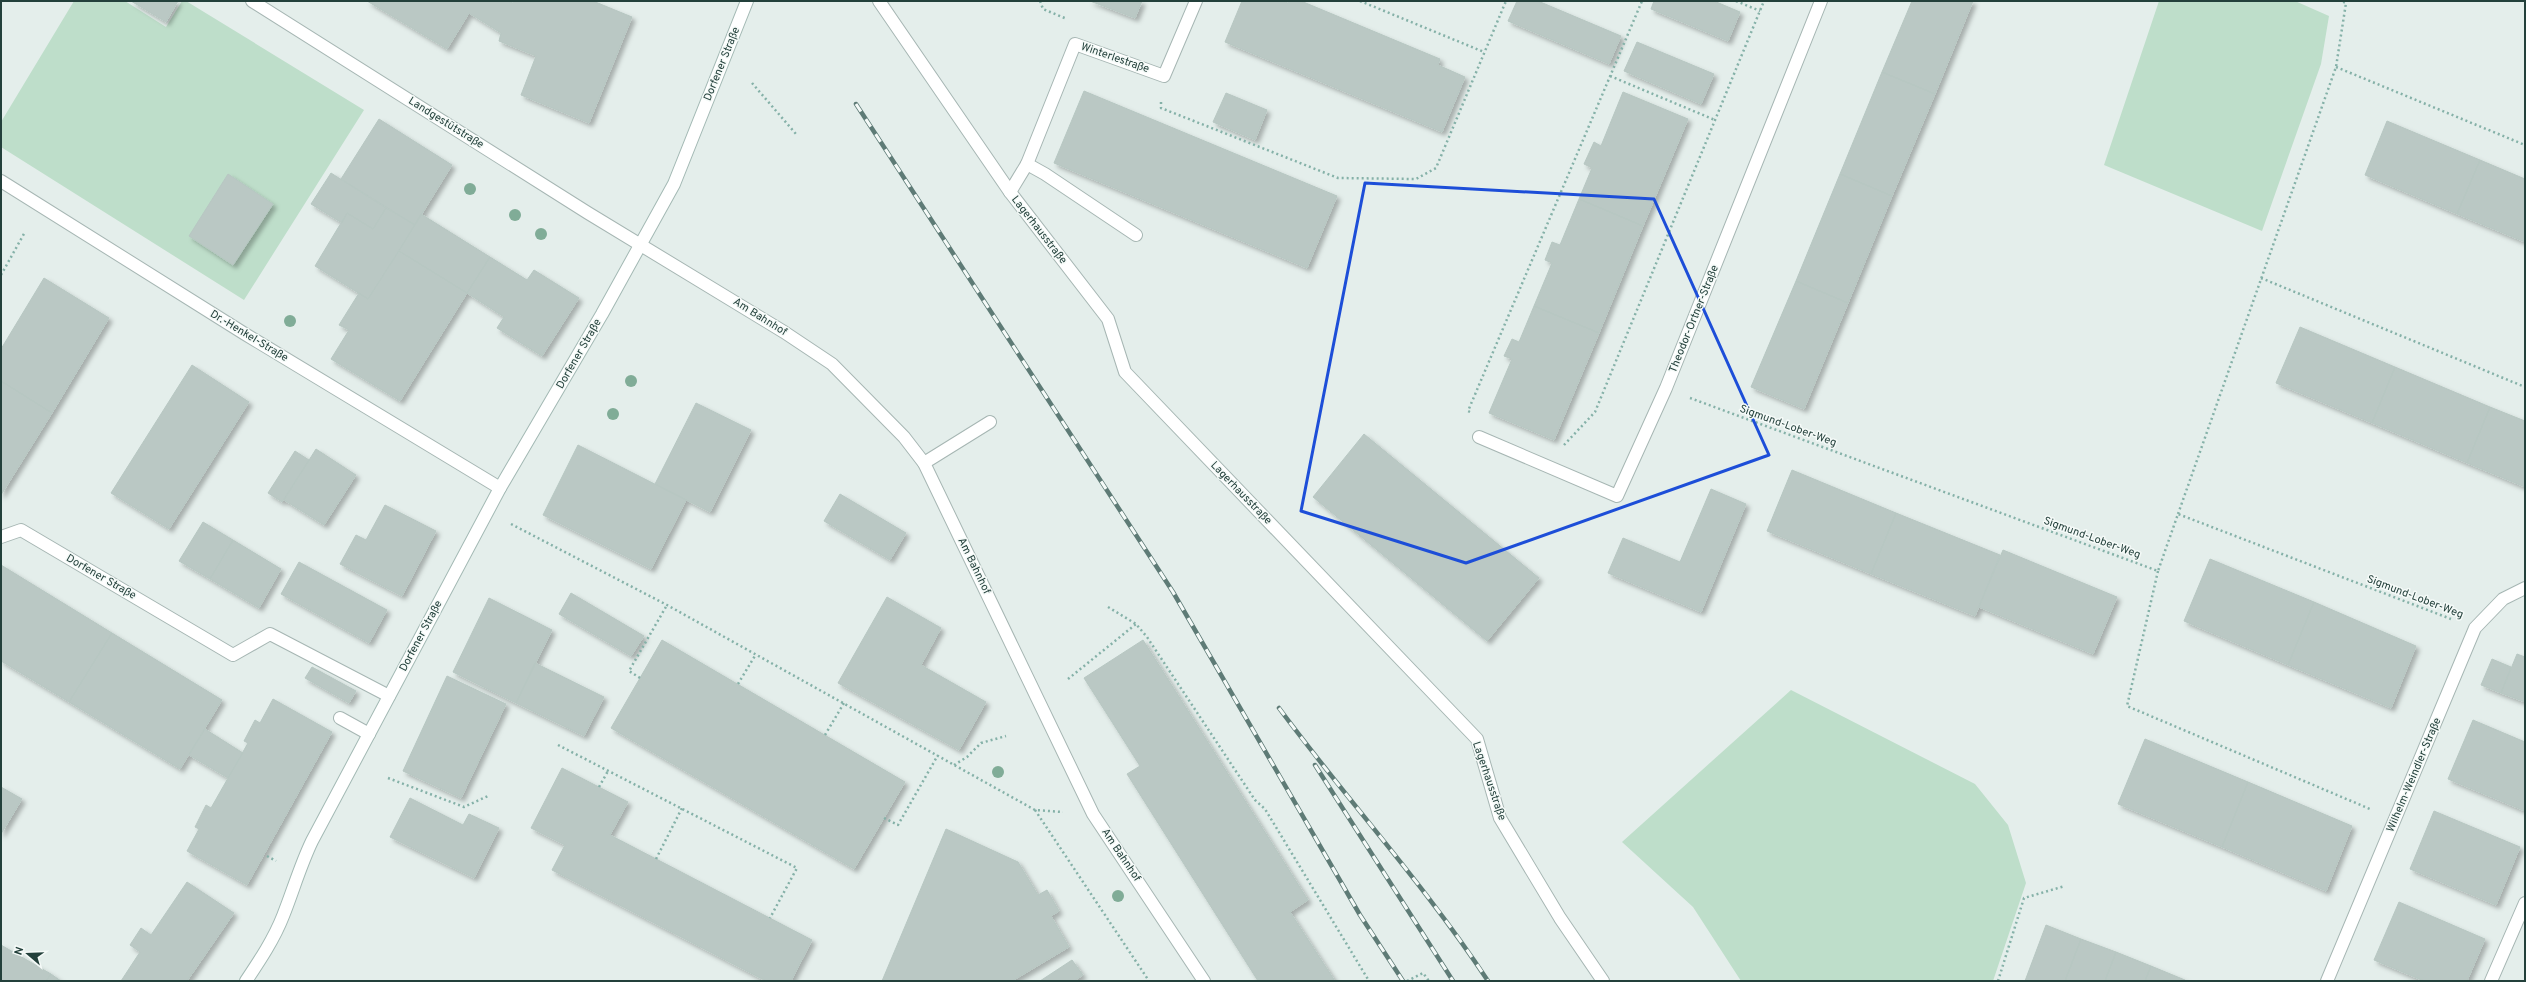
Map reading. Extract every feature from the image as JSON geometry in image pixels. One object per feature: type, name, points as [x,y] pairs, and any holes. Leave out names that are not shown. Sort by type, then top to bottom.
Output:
[{"type":"street","name":"Landgestütstraße","points":[[252,1],[641,244]]},
{"type":"street","name":"Dorfener Straße","points":[[246,981],[270,943],[312,841],[487,512],[674,184],[747,1]]},
{"type":"street","name":"Lagerhausstraße","points":[[879,1],[1010,192],[1108,319],[1125,372],[1476,739],[1500,818],[1560,918],[1603,981]]},
{"type":"street","name":"Winterlestraße","points":[[1010,192],[1027,164],[1075,44],[1164,76],[1196,1]]},
{"type":"street","name":"Theodor-Ortner-Straße","points":[[1479,437],[1617,496],[1666,388],[1821,1]]},
{"type":"street","points":[[1027,164],[1136,235]]},
{"type":"street","name":"Dr.-Henkel-Straße","points":[[1,181],[245,334],[500,488]]},
{"type":"street","name":"Am Bahnhof","points":[[641,244],[784,332],[832,364],[894,426],[924,463],[1093,814],[1204,981]]},
{"type":"street","points":[[924,463],[990,422]]},
{"type":"street","name":"Dorfener Straße","points":[[1,537],[21,530],[233,655],[270,634],[389,696]]},
{"type":"street","name":"Wilhelm-Weindler-Straße","points":[[2327,981],[2475,628],[2503,599],[2525,588]]},
{"type":"street","points":[[340,718],[369,734]]},
{"type":"street","points":[[2491,981],[2525,903]]},
{"type":"path","points":[[1360,1],[1484,52]]},
{"type":"path","points":[[1164,76],[1161,108],[1338,178],[1416,178],[1436,168],[1506,1]]},
{"type":"path","points":[[1475,414],[1468,411],[1642,1]]},
{"type":"path","points":[[1736,1],[1760,11]]},
{"type":"path","points":[[1560,449],[1595,412],[1764,1]]},
{"type":"path","points":[[2341,1],[2346,3],[2336,67],[2158,571],[2127,706],[2395,819]]},
{"type":"path","points":[[2336,67],[2525,145]]},
{"type":"path","points":[[1610,76],[1715,120]]},
{"type":"path","points":[[752,83],[796,134]]},
{"type":"path","points":[[1,275],[25,232]]},
{"type":"path","points":[[2261,278],[2525,387]]},
{"type":"path","name":"Sigmund-Lober-Weg","points":[[1666,388],[2158,571]]},
{"type":"path","points":[[487,512],[667,605],[1035,810],[1093,814]]},
{"type":"path","name":"Sigmund-Lober-Weg","points":[[2178,514],[2475,628]]},
{"type":"path","points":[[640,678],[629,671],[667,605]]},
{"type":"path","points":[[1108,607],[1136,624],[1148,637],[1255,800],[1265,809],[1369,981]]},
{"type":"path","points":[[1068,678],[1136,624]]},
{"type":"path","points":[[738,684],[756,654]]},
{"type":"path","points":[[825,735],[844,703]]},
{"type":"path","points":[[954,764],[968,757],[981,743],[1006,736]]},
{"type":"path","points":[[558,745],[796,868],[770,918]]},
{"type":"path","points":[[884,818],[898,825],[938,755]]},
{"type":"path","points":[[599,787],[608,771]]},
{"type":"path","points":[[388,778],[464,807],[488,796]]},
{"type":"path","points":[[656,859],[682,808]]},
{"type":"path","points":[[1035,810],[1148,981]]},
{"type":"path","points":[[268,856],[277,861]]},
{"type":"path","points":[[1998,981],[2024,898],[2065,886]]},
{"type":"path","points":[[1407,981],[1423,973],[1428,981]]},
{"type":"highlighted area","points":[[1365,183],[1654,199],[1769,455],[1466,563],[1301,511]]},
{"type":"green space","points":[[74,1],[125,1],[166,27],[182,1],[186,1],[364,110],[244,300],[1,147],[1,122]]},
{"type":"green space","points":[[2159,1],[2295,1],[2329,16],[2321,64],[2262,231],[2104,165]]},
{"type":"green space","points":[[1791,690],[1975,784],[2008,825],[2026,883],[1993,981],[1741,981],[1693,907],[1622,842]]},
{"type":"building","points":[[131,1],[178,1],[166,22]]},
{"type":"building","points":[[367,1],[507,1],[513,3],[514,1],[593,1],[632,17],[589,123],[521,95],[536,56],[499,41],[501,33],[469,13],[447,49]]},
{"type":"building","points":[[1090,1],[1142,1],[1135,18]]},
{"type":"building","points":[[1242,1],[1282,1],[1288,3],[1289,1],[1301,1],[1440,59],[1438,65],[1465,77],[1442,132],[1225,42]]},
{"type":"building","points":[[1517,1],[1538,1],[1621,36],[1609,64],[1508,21]]},
{"type":"building","points":[[1654,1],[1714,1],[1740,12],[1728,41],[1651,9]]},
{"type":"building","points":[[1912,1],[1973,1],[1935,94],[1882,72]]},
{"type":"building","points":[[1637,42],[1714,74],[1701,104],[1624,71]]},
{"type":"building","points":[[1882,72],[1935,94],[1892,196],[1840,174]]},
{"type":"building","points":[[1084,91],[1337,196],[1307,268],[1054,163]]},
{"type":"building","points":[[1623,92],[1688,119],[1643,226],[1579,199],[1592,168],[1584,164],[1594,142],[1601,146]]},
{"type":"building","points":[[1226,93],[1267,110],[1255,140],[1213,122]]},
{"type":"building","points":[[379,119],[452,165],[415,225],[341,179]]},
{"type":"building","points":[[2387,121],[2480,160],[2457,214],[2365,175]]},
{"type":"building","points":[[2480,160],[2525,179],[2525,242],[2457,214]]},
{"type":"building","points":[[331,173],[386,208],[373,229],[347,213],[342,223],[311,204]]},
{"type":"building","points":[[228,174],[273,204],[233,265],[189,236]]},
{"type":"building","points":[[1840,174],[1892,196],[1848,303],[1796,281]]},
{"type":"building","points":[[1579,199],[1643,226],[1599,333],[1534,306],[1552,263],[1545,260],[1552,242],[1560,245]]},
{"type":"building","points":[[386,208],[415,225],[368,299],[315,266],[347,213],[373,229]]},
{"type":"building","points":[[421,214],[490,257],[467,293],[399,251]]},
{"type":"building","points":[[399,251],[467,293],[400,401],[331,359],[349,330],[339,325],[359,293],[368,299]]},
{"type":"building","points":[[490,257],[527,280],[534,270],[579,298],[542,356],[497,328],[504,317],[467,293]]},
{"type":"building","points":[[44,278],[109,318],[52,413],[1,381],[1,349]]},
{"type":"building","points":[[1796,281],[1848,303],[1804,409],[1751,387]]},
{"type":"building","points":[[1534,306],[1599,333],[1554,440],[1489,413],[1512,359],[1504,356],[1512,339],[1519,342]]},
{"type":"building","points":[[2300,327],[2395,367],[2372,423],[2276,383]]},
{"type":"building","points":[[192,365],[249,402],[169,529],[111,493]]},
{"type":"building","points":[[2395,367],[2490,407],[2467,463],[2372,423]]},
{"type":"building","points":[[1,381],[52,413],[1,495]]},
{"type":"building","points":[[696,403],[751,430],[710,512],[655,484]]},
{"type":"building","points":[[2490,407],[2525,421],[2525,487],[2467,463]]},
{"type":"building","points":[[1364,434],[1539,578],[1487,641],[1313,497]]},
{"type":"building","points":[[578,445],[686,500],[651,569],[543,515]]},
{"type":"building","points":[[316,449],[356,475],[324,525],[284,500]]},
{"type":"building","points":[[295,451],[309,460],[282,502],[268,493]]},
{"type":"building","points":[[1792,470],[1896,513],[1871,574],[1767,531]]},
{"type":"building","points":[[1711,489],[1746,504],[1701,612],[1608,573],[1623,538],[1680,562]]},
{"type":"building","points":[[840,494],[906,533],[890,560],[824,521]]},
{"type":"building","points":[[385,505],[436,531],[402,596],[340,564],[356,535],[366,540]]},
{"type":"building","points":[[1896,513],[2000,555],[1975,616],[1871,574]]},
{"type":"building","points":[[203,522],[233,540],[210,579],[179,561]]},
{"type":"building","points":[[233,540],[281,569],[259,608],[210,579]]},
{"type":"building","points":[[2003,550],[2117,597],[2093,654],[1979,607]]},
{"type":"building","points":[[2210,559],[2314,602],[2288,665],[2184,621]]},
{"type":"building","points":[[299,562],[387,610],[369,643],[281,594]]},
{"type":"building","points":[[1,565],[112,633],[69,702],[1,661]]},
{"type":"building","points":[[571,593],[644,636],[631,656],[559,614]]},
{"type":"building","points":[[887,597],[941,628],[921,665],[986,702],[959,750],[838,683]]},
{"type":"building","points":[[489,598],[552,630],[516,703],[453,672]]},
{"type":"building","points":[[2314,602],[2416,646],[2391,708],[2288,665]]},
{"type":"building","points":[[112,633],[222,700],[180,769],[69,702]]},
{"type":"building","points":[[662,640],[905,782],[854,869],[611,728]]},
{"type":"building","points":[[1143,640],[1308,900],[1290,912],[1335,981],[1258,981],[1127,774],[1140,766],[1084,678]]},
{"type":"building","points":[[2517,654],[2525,657],[2525,702],[2501,693]]},
{"type":"building","points":[[2492,659],[2511,667],[2501,693],[2481,685]]},
{"type":"building","points":[[535,663],[604,697],[584,736],[516,703]]},
{"type":"building","points":[[312,667],[356,691],[349,703],[305,678]]},
{"type":"building","points":[[447,676],[506,704],[461,798],[403,771]]},
{"type":"building","points":[[273,699],[332,732],[247,885],[187,851],[199,829],[195,827],[206,805],[211,808],[248,743],[244,741],[255,720],[260,723]]},
{"type":"building","points":[[2473,720],[2525,742],[2525,811],[2448,779]]},
{"type":"building","points":[[205,729],[243,753],[228,778],[189,755]]},
{"type":"building","points":[[2145,739],[2248,782],[2222,847],[2118,804]]},
{"type":"building","points":[[562,768],[628,802],[610,835],[812,940],[791,981],[766,981],[552,870],[565,845],[531,828]]},
{"type":"building","points":[[2248,782],[2352,826],[2326,891],[2222,847]]},
{"type":"building","points":[[1,787],[22,799],[1,834]]},
{"type":"building","points":[[410,798],[463,825],[469,814],[499,828],[474,878],[390,837]]},
{"type":"building","points":[[2434,811],[2520,847],[2496,905],[2410,869]]},
{"type":"building","points":[[946,829],[1018,862],[1038,895],[1047,890],[1059,911],[1051,916],[1069,947],[1012,981],[882,981]]},
{"type":"building","points":[[187,882],[234,913],[187,981],[121,981],[140,952],[130,945],[141,928],[151,935]]},
{"type":"building","points":[[2399,902],[2485,939],[2467,981],[2424,981],[2374,960]]},
{"type":"building","points":[[2046,925],[2081,939],[2065,981],[2025,981]]},
{"type":"building","points":[[2081,939],[2116,952],[2105,981],[2065,981]]},
{"type":"building","points":[[1,945],[51,974],[46,981],[1,981]]},
{"type":"building","points":[[2116,952],[2151,966],[2145,981],[2105,981]]},
{"type":"building","points":[[1072,960],[1083,975],[1074,981],[1040,981]]},
{"type":"building","points":[[2151,966],[2185,980],[2185,981],[2145,981]]},
{"type":"building","points":[[51,974],[61,981],[46,981]]},
{"type":"railway","points":[[856,104],[1173,592],[1360,915],[1403,981]]},
{"type":"railway","points":[[1279,708],[1412,877],[1464,945],[1488,981]]},
{"type":"railway","points":[[1315,765],[1453,981]]}]
